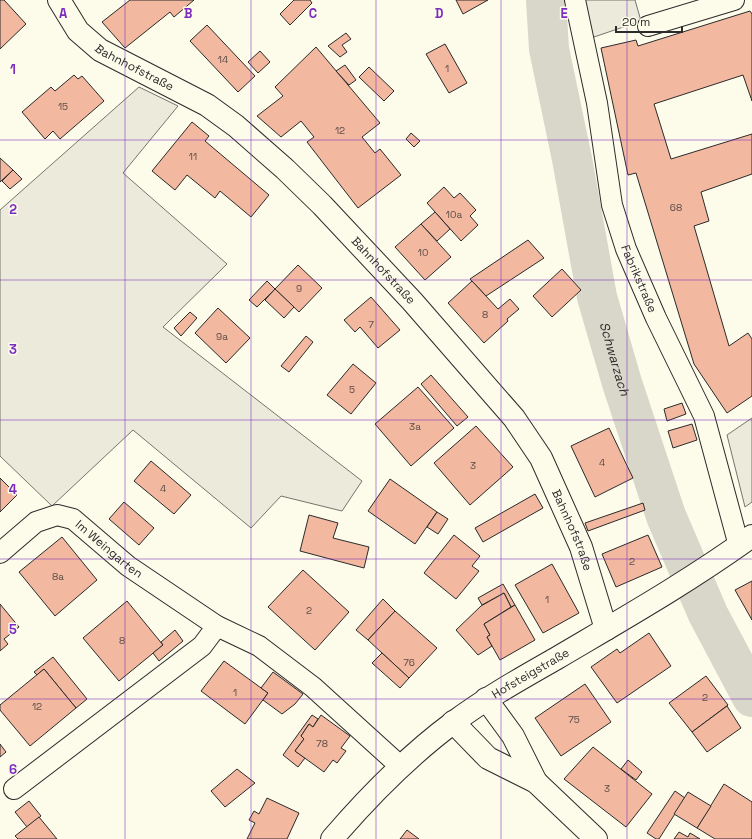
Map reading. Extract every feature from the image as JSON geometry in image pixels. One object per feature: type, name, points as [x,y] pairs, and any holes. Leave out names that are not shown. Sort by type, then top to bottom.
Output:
[{"type":"street","name":"Bahnhofstraße","points":[[59,0],[78,31],[100,50],[206,105],[236,126],[285,169],[322,205],[412,301],[514,418],[541,458],[581,547],[606,629]]},
{"type":"street","name":"Fabrikstraße","points":[[575,0],[597,103],[612,205],[626,248],[656,318],[704,416],[745,541]]},
{"type":"street","points":[[648,26],[734,0]]},
{"type":"street","name":"Im Weingarten","points":[[0,553],[36,522],[57,515],[73,518],[128,566],[217,626],[259,646],[313,687],[400,766]]},
{"type":"street","name":"Hofsteigstraße","points":[[332,839],[358,809],[400,766],[453,722],[486,699],[674,588],[745,541]]},
{"type":"street","points":[[14,789],[202,646],[217,626]]},
{"type":"street","points":[[486,699],[513,736],[536,782]]},
{"type":"street","points":[[453,722],[488,758],[536,782],[596,839]]},
{"type":"shaded area","points":[[583,0],[635,0],[641,21],[591,38]]},
{"type":"shaded area","points":[[139,87],[178,106],[123,173],[227,264],[163,327],[362,481],[342,511],[281,496],[251,528],[133,430],[52,506],[0,456],[0,210]]},
{"type":"shaded area","points":[[752,418],[752,502],[745,507],[727,435]]},
{"type":"building","points":[[0,0],[4,0],[26,24],[0,49]]},
{"type":"building","points":[[130,0],[194,0],[174,17],[170,12],[125,48],[102,22]]},
{"type":"building","points":[[294,0],[310,0],[312,3],[290,25],[280,14]]},
{"type":"building","points":[[456,0],[488,0],[463,14]]},
{"type":"building","points":[[750,11],[752,14],[752,101],[743,75],[654,104],[671,159],[752,134],[752,174],[701,192],[709,221],[694,226],[729,346],[748,333],[752,339],[752,396],[727,413],[694,364],[636,173],[628,175],[601,48],[636,40],[638,46]]},
{"type":"building","points":[[207,25],[255,76],[238,92],[190,41]]},
{"type":"building","points":[[346,33],[351,39],[342,45],[347,52],[340,57],[328,46]]},
{"type":"building","points":[[445,44],[467,83],[449,93],[426,54]]},
{"type":"building","points":[[316,47],[380,123],[362,137],[375,153],[380,149],[401,175],[358,208],[307,142],[314,137],[301,121],[281,137],[257,116],[283,96],[275,87]]},
{"type":"building","points":[[260,51],[270,62],[258,73],[248,62]]},
{"type":"building","points":[[345,65],[356,80],[349,85],[336,71]]},
{"type":"building","points":[[369,67],[394,91],[384,101],[359,77]]},
{"type":"building","points":[[74,75],[78,79],[82,76],[104,101],[60,139],[53,131],[45,139],[22,112],[51,87],[55,91]]},
{"type":"building","points":[[192,122],[209,136],[205,141],[269,195],[251,217],[220,191],[215,198],[187,175],[175,190],[152,171]]},
{"type":"building","points":[[411,133],[420,141],[414,147],[406,139]]},
{"type":"building","points":[[0,158],[13,170],[0,182]]},
{"type":"building","points":[[13,170],[22,179],[10,189],[2,181]]},
{"type":"building","points":[[444,187],[454,198],[460,193],[476,210],[470,216],[478,225],[461,241],[427,203]]},
{"type":"building","points":[[435,212],[450,229],[437,241],[421,224]]},
{"type":"building","points":[[421,224],[451,257],[425,280],[395,247]]},
{"type":"building","points":[[528,240],[544,258],[486,296],[470,279]]},
{"type":"building","points":[[298,265],[322,288],[299,312],[275,289]]},
{"type":"building","points":[[562,269],[581,290],[552,317],[533,296]]},
{"type":"building","points":[[267,281],[275,289],[257,307],[249,300]]},
{"type":"building","points":[[472,281],[498,309],[510,299],[519,309],[484,343],[448,303]]},
{"type":"building","points":[[275,289],[294,307],[284,318],[265,300]]},
{"type":"building","points":[[371,297],[400,330],[378,348],[360,327],[355,332],[344,320]]},
{"type":"building","points":[[218,308],[250,338],[226,363],[195,333]]},
{"type":"building","points":[[190,312],[197,318],[181,336],[174,328]]},
{"type":"building","points":[[306,336],[313,342],[289,372],[281,366]]},
{"type":"building","points":[[353,364],[376,383],[351,414],[327,395]]},
{"type":"building","points":[[431,375],[468,417],[457,426],[421,384]]},
{"type":"building","points":[[418,387],[454,428],[411,466],[375,424]]},
{"type":"building","points":[[682,403],[686,414],[667,421],[664,409]]},
{"type":"building","points":[[692,424],[697,440],[673,448],[668,431]]},
{"type":"building","points":[[476,426],[513,467],[470,505],[434,463]]},
{"type":"building","points":[[609,428],[633,478],[595,497],[571,446]]},
{"type":"building","points":[[151,461],[191,495],[174,514],[134,481]]},
{"type":"building","points":[[0,478],[17,495],[0,512]]},
{"type":"building","points":[[390,479],[437,512],[415,544],[368,511]]},
{"type":"building","points":[[535,494],[543,508],[483,542],[475,528]]},
{"type":"building","points":[[124,502],[154,528],[139,545],[109,519]]},
{"type":"building","points":[[643,503],[645,510],[588,531],[585,523]]},
{"type":"building","points":[[437,512],[448,519],[438,534],[427,527]]},
{"type":"building","points":[[309,515],[338,523],[333,538],[369,547],[364,568],[300,551]]},
{"type":"building","points":[[454,535],[480,556],[472,566],[479,571],[456,599],[424,573]]},
{"type":"building","points":[[648,535],[662,567],[616,587],[602,554]]},
{"type":"building","points":[[62,537],[97,580],[55,616],[19,572]]},
{"type":"building","points":[[552,564],[579,613],[543,633],[515,585]]},
{"type":"building","points":[[303,570],[349,612],[315,650],[268,607]]},
{"type":"building","points":[[752,581],[752,620],[735,590]]},
{"type":"building","points":[[503,584],[515,605],[511,607],[504,593],[482,605],[478,598]]},
{"type":"building","points":[[504,593],[511,607],[484,624],[490,635],[487,637],[492,646],[478,655],[456,630],[481,606]]},
{"type":"building","points":[[383,599],[395,611],[368,640],[356,630]]},
{"type":"building","points":[[127,601],[163,645],[119,681],[83,638]]},
{"type":"building","points":[[0,604],[19,627],[4,639],[8,644],[0,651]]},
{"type":"building","points":[[515,605],[535,640],[500,660],[487,637],[490,635],[484,624]]},
{"type":"building","points":[[395,611],[437,648],[409,678],[368,640]]},
{"type":"building","points":[[175,630],[183,641],[159,661],[153,653],[163,645],[161,642]]},
{"type":"building","points":[[649,633],[671,666],[617,703],[591,667],[617,649],[620,653]]},
{"type":"building","points":[[382,653],[409,678],[400,688],[372,663]]},
{"type":"building","points":[[53,657],[87,699],[76,708],[44,669],[37,675],[34,672]]},
{"type":"building","points":[[224,661],[268,693],[245,724],[201,691]]},
{"type":"building","points":[[44,669],[76,708],[30,746],[0,710],[0,705]]},
{"type":"building","points":[[273,672],[303,694],[295,704],[282,714],[263,700],[268,693],[261,688]]},
{"type":"building","points":[[706,676],[728,705],[692,732],[669,703]]},
{"type":"building","points":[[585,684],[611,722],[561,756],[535,718]]},
{"type":"building","points":[[727,706],[741,728],[707,752],[692,732]]},
{"type":"building","points":[[312,715],[318,719],[313,727],[309,724],[301,736],[304,739],[295,751],[305,758],[298,767],[283,755]]},
{"type":"building","points":[[321,715],[350,736],[341,748],[346,751],[337,763],[333,760],[324,772],[295,751],[304,739],[301,736],[309,724],[313,727]]},
{"type":"building","points":[[0,744],[6,752],[0,757]]},
{"type":"building","points":[[593,747],[652,794],[626,827],[564,779]]},
{"type":"building","points":[[628,760],[642,772],[636,780],[621,769]]},
{"type":"building","points":[[237,769],[255,783],[225,807],[211,791]]},
{"type":"building","points":[[724,784],[752,802],[752,839],[715,839],[697,828]]},
{"type":"building","points":[[675,791],[685,798],[659,839],[656,839],[647,833]]},
{"type":"building","points":[[688,792],[711,806],[697,828],[674,814]]},
{"type":"building","points":[[267,798],[299,813],[287,839],[247,839],[255,823],[249,820],[254,811],[259,814]]},
{"type":"building","points":[[29,801],[41,816],[27,827],[15,812]]},
{"type":"building","points":[[39,817],[57,839],[18,839],[15,836]]},
{"type":"building","points":[[407,830],[419,839],[400,839]]},
{"type":"building","points":[[679,832],[688,837],[690,833],[700,839],[674,839]]},
{"type":"waterway","name":"Schwarzach","points":[[546,0],[549,49],[572,159],[597,297],[622,383],[666,516],[708,614],[752,697]]}]
